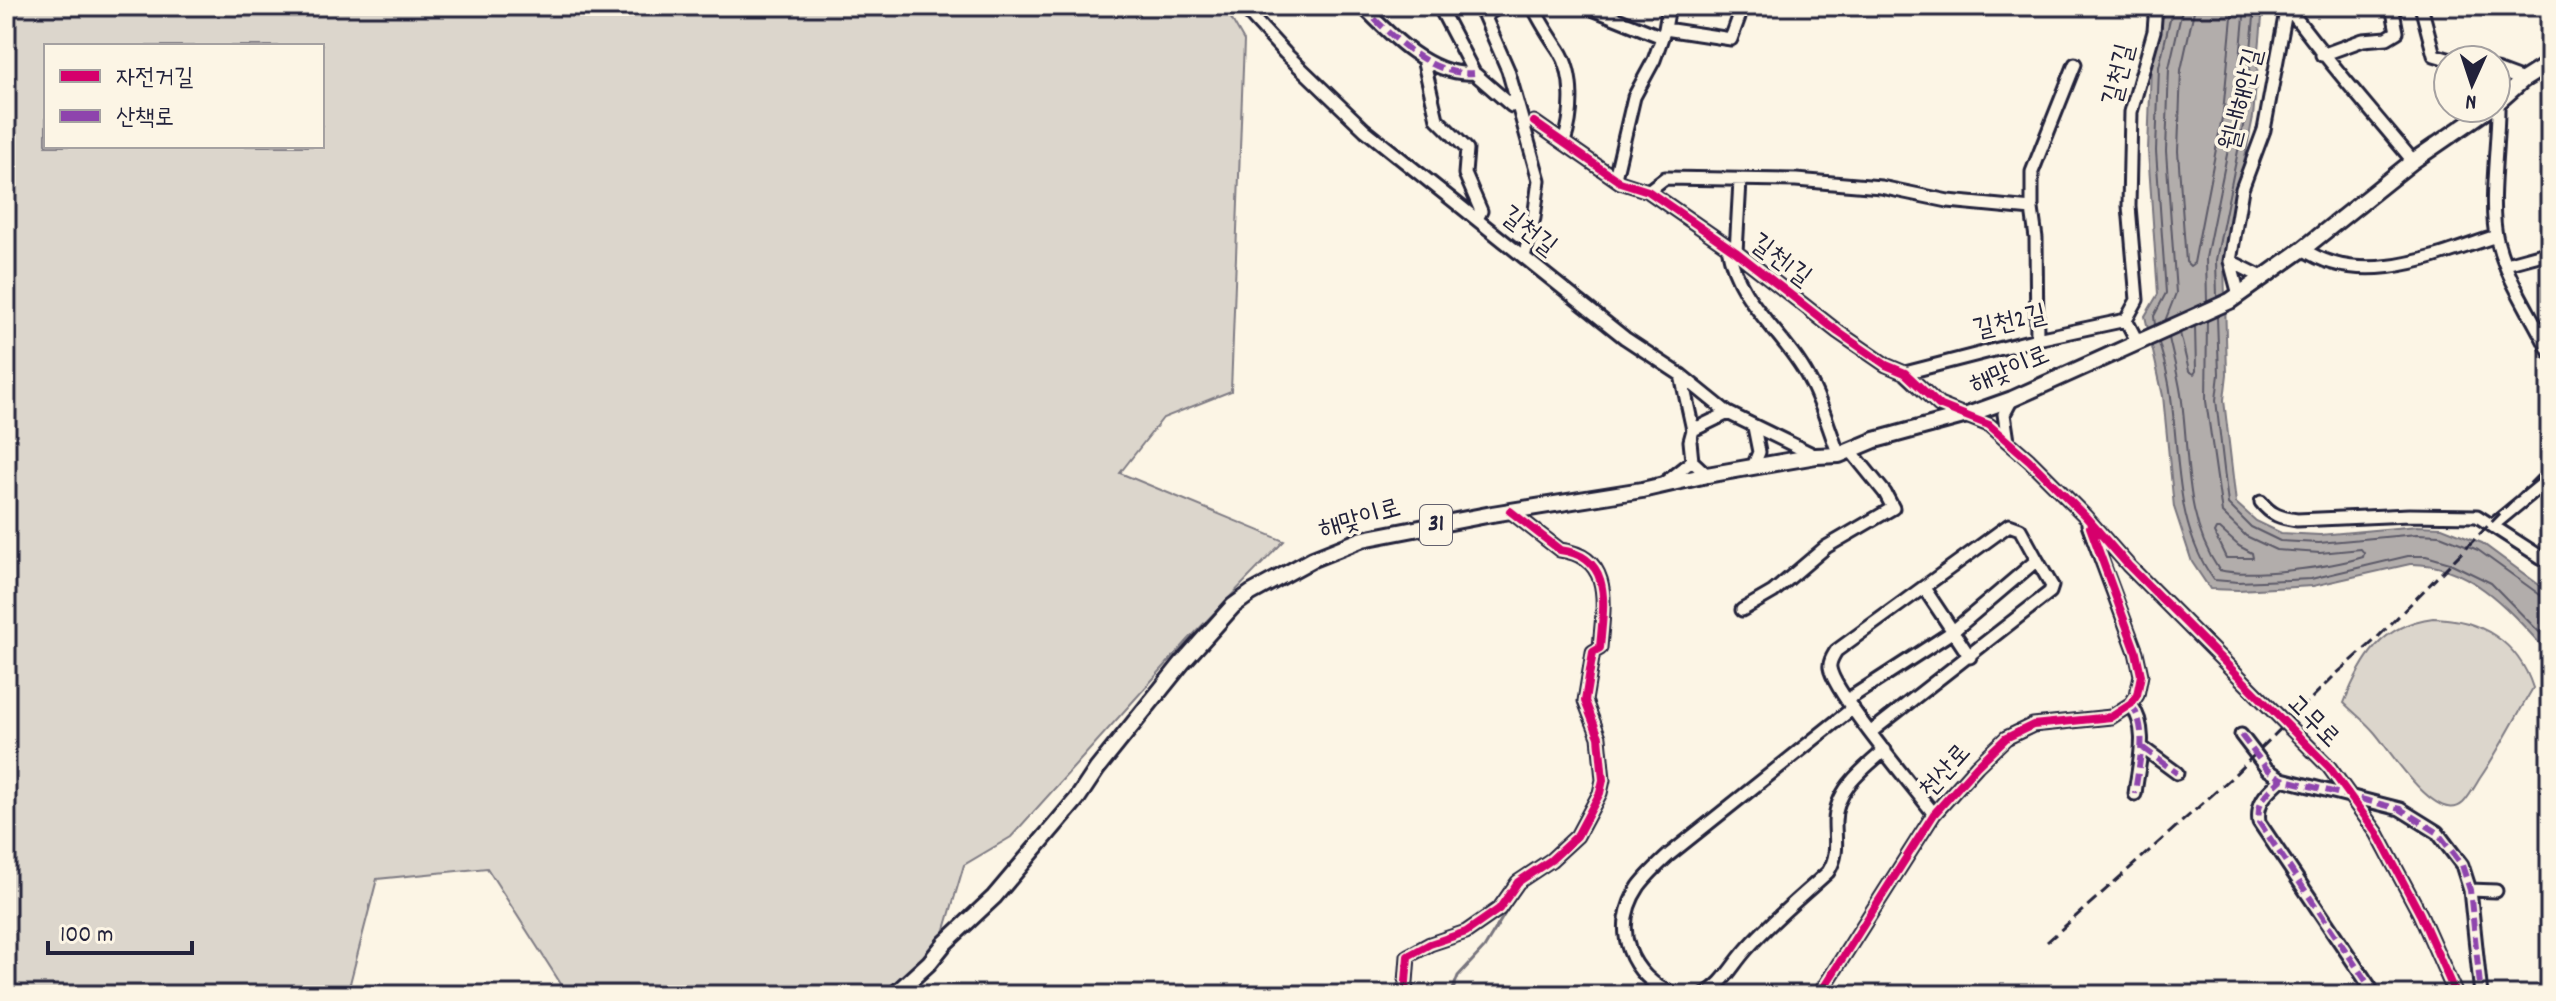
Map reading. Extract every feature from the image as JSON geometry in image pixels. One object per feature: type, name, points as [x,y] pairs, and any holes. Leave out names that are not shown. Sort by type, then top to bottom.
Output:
[{"type":"main road","points":[[2512,89],[2550,63]]},
{"type":"main road","points":[[2234,298],[2303,249],[2413,161],[2466,124]]},
{"type":"main road","name":"31","points":[[2142,339],[2234,298]]},
{"type":"main road","name":"해맞이로","points":[[894,995],[994,897],[1077,799],[1097,769],[1182,663],[1233,606],[1313,559],[1363,539],[1661,486],[1707,475],[1845,453],[1875,440],[1967,415],[2012,399],[2142,339]]},
{"type":"street","name":"길천길","points":[[1242,6],[1285,53],[1365,130],[1625,338],[1681,375],[1728,413],[1816,456]]},
{"type":"street","points":[[1362,6],[1423,59],[1461,74],[1474,73]]},
{"type":"street","points":[[1439,6],[1474,73],[1517,110]]},
{"type":"street","points":[[1501,6],[1482,10],[1508,70],[1539,180],[1524,257]]},
{"type":"street","points":[[1533,6],[1549,38],[1559,50],[1568,75],[1571,120],[1564,142]]},
{"type":"street","points":[[1585,6],[1663,33],[1731,39],[1743,6]]},
{"type":"street","points":[[1615,178],[1634,97],[1654,60],[1669,6]]},
{"type":"street","name":"길천길","points":[[2126,320],[2137,300],[2129,206],[2131,112],[2154,31],[2156,6]]},
{"type":"street","name":"월내해안길","points":[[2287,6],[2322,55],[2413,161]]},
{"type":"street","name":"월내해안길","points":[[2230,261],[2242,189],[2264,130],[2287,6]]},
{"type":"street","points":[[2322,55],[2363,40],[2387,38],[2397,32],[2392,6]]},
{"type":"street","points":[[2421,6],[2432,47]]},
{"type":"street","points":[[1423,59],[1437,119],[1467,149],[1465,174],[1481,211],[1477,219]]},
{"type":"street","points":[[2037,339],[2032,172],[2075,64]]},
{"type":"street","points":[[2512,76],[2523,80]]},
{"type":"street","name":"길천1길","points":[[1534,122],[1615,178],[1648,191],[1732,249],[1838,332],[1886,365],[1905,373],[1939,405],[1967,415]]},
{"type":"street","points":[[2499,124],[2494,217],[2496,236],[2506,264],[2550,351]]},
{"type":"street","points":[[1648,191],[1665,178],[1796,180],[1881,187],[1948,201],[2032,209]]},
{"type":"street","points":[[1740,181],[1732,269],[1747,297],[1788,347],[1809,379],[1845,453],[1885,493],[1893,508],[1826,547],[1773,592],[1742,610]]},
{"type":"street","points":[[2303,249],[2316,258],[2339,264],[2381,267],[2417,262],[2496,236]]},
{"type":"street","points":[[2506,264],[2550,252]]},
{"type":"street","points":[[2230,261],[2264,278]]},
{"type":"street","points":[[2230,261],[2234,298]]},
{"type":"street","points":[[2126,320],[2142,339]]},
{"type":"street","name":"길천2길","points":[[1905,373],[2126,320]]},
{"type":"street","points":[[1681,375],[1693,430],[1690,441],[1692,461],[1707,475]]},
{"type":"street","points":[[2008,441],[2004,414],[2012,399]]},
{"type":"street","points":[[1693,430],[1728,413]]},
{"type":"street","points":[[1967,415],[1989,425],[2008,441]]},
{"type":"street","points":[[1753,467],[1759,452],[1754,427]]},
{"type":"street","name":"고무로","points":[[2008,441],[2329,767],[2377,833],[2456,995]]},
{"type":"street","points":[[1661,486],[1692,461]]},
{"type":"street","points":[[2493,525],[2550,478]]},
{"type":"street","points":[[2261,502],[2268,511],[2279,517],[2297,520],[2409,515],[2477,516],[2550,563]]},
{"type":"street","points":[[1405,995],[1408,956],[1430,944],[1466,932],[1499,909],[1518,882],[1551,860],[1577,836],[1600,793],[1603,759],[1599,737],[1585,701],[1593,652],[1600,648],[1603,599],[1599,572],[1570,551],[1560,550],[1510,511]]},
{"type":"street","points":[[2085,516],[2136,652],[2141,675],[2137,695],[2131,704],[2139,714],[2143,748],[2135,794]]},
{"type":"street","points":[[1871,732],[2050,592],[2052,586],[2020,529],[2009,525],[1836,651],[1830,669],[1850,704],[1871,732],[1934,814]]},
{"type":"street","points":[[1675,995],[1649,981],[1634,964],[1625,944],[1630,905],[1649,873],[1850,704],[1952,632],[2037,560]]},
{"type":"street","points":[[2111,586],[2117,571],[2128,565]]},
{"type":"street","points":[[1924,588],[1970,657]]},
{"type":"street","name":"천산로","points":[[1819,995],[1934,814],[2006,738],[2033,725],[2111,717],[2131,704]]},
{"type":"street","points":[[2241,735],[2267,769],[2282,779],[2400,809],[2437,832],[2462,865],[2470,890],[2481,995]]},
{"type":"street","points":[[2143,748],[2177,773]]},
{"type":"street","points":[[1703,995],[1718,987],[1744,951],[1828,872],[1835,860],[1838,841],[1836,811],[1841,798],[1850,783],[1885,750]]},
{"type":"street","points":[[2282,779],[2262,798],[2257,810],[2259,822],[2370,987],[2363,995]]},
{"type":"street","points":[[2470,890],[2496,891]]},
{"type":"shaded area","points":[[6,6],[1224,6],[1244,41],[1231,391],[1163,418],[1120,473],[1284,541],[1189,639],[1011,837],[964,865],[941,943],[883,995],[568,995],[487,868],[377,879],[347,995],[6,995]]},
{"type":"shaded area","points":[[2433,618],[2466,623],[2495,636],[2518,657],[2533,688],[2470,795],[2452,808],[2427,796],[2371,729],[2344,703],[2358,672],[2376,646],[2400,628]]},
{"type":"water","points":[[2165,6],[2263,6],[2253,117],[2224,261],[2227,374],[2224,400],[2236,503],[2256,521],[2281,533],[2320,535],[2417,526],[2442,527],[2482,543],[2550,593],[2550,655],[2489,593],[2453,572],[2432,566],[2410,564],[2313,586],[2238,590],[2210,589],[2192,562],[2174,507],[2163,396],[2145,316],[2158,294],[2148,151],[2151,65]]},
{"type":"waterway","points":[[1604,736],[1609,773],[1607,780]]},
{"type":"waterway","points":[[1583,834],[1595,813]]},
{"type":"waterway","points":[[1451,995],[1458,976],[1484,948],[1518,892]]},
{"type":"railway","points":[[2047,942],[2231,778],[2335,675],[2374,641],[2550,463]]},
{"type":"marked path","points":[[1362,6],[1398,41],[1427,61],[1442,68],[1474,73]]},
{"type":"marked path","points":[[2131,704],[2137,714],[2141,736],[2135,794]]},
{"type":"marked path","points":[[2241,735],[2267,769],[2282,779]]},
{"type":"marked path","points":[[2143,748],[2177,773]]},
{"type":"marked path","points":[[2363,995],[2370,987],[2259,822],[2261,803],[2282,779],[2400,809],[2437,832],[2462,865],[2470,890],[2481,995]]},
{"type":"cycle path","points":[[1534,122],[1620,182],[1648,191],[1736,252],[1838,332],[1886,365],[1905,373],[1939,405],[1989,425],[2029,460],[2128,565],[2329,767],[2377,833],[2420,914],[2456,995]]},
{"type":"cycle path","points":[[1405,995],[1408,956],[1430,944],[1466,932],[1499,909],[1518,882],[1551,860],[1577,836],[1600,793],[1603,780],[1599,737],[1585,701],[1593,652],[1600,648],[1603,601],[1598,573],[1590,562],[1560,550],[1510,511]]},
{"type":"cycle path","points":[[1819,995],[1934,814],[2006,738],[2033,725],[2111,717],[2131,704],[2137,695],[2141,675],[2136,652],[2090,527]]}]
